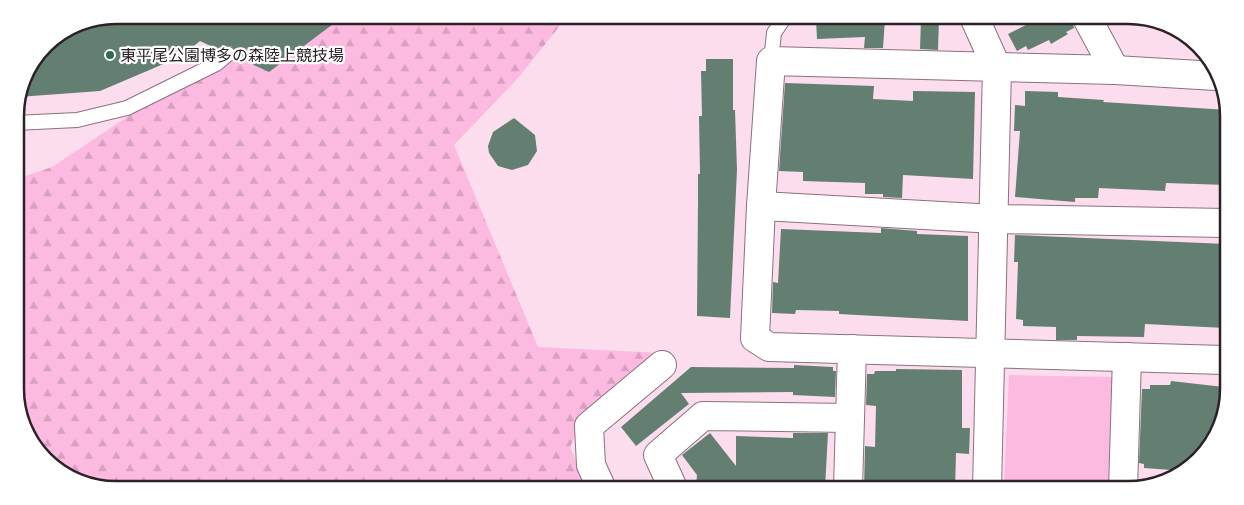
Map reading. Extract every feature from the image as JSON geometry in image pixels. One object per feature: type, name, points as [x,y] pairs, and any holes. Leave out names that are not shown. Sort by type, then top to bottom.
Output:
[{"type":"street","points":[[977,24],[997,68],[995,218],[987,481]]},
{"type":"street","points":[[1090,24],[1114,70]]},
{"type":"street","points":[[1211,76],[1114,70],[771,61],[761,206],[756,338],[769,347],[1220,360]]},
{"type":"street","points":[[761,206],[995,218],[1220,223]]},
{"type":"street","points":[[848,481],[852,349]]},
{"type":"street","points":[[1123,481],[1127,357]]},
{"type":"street","points":[[598,481],[591,465],[589,426],[662,365]]},
{"type":"street","points":[[670,481],[658,455],[703,416],[850,418]]},
{"type":"lane","points":[[771,61],[774,33],[780,24]]},
{"type":"lane","points":[[24,123],[77,120],[127,108],[216,64],[228,54]]},
{"type":"green space","points":[[333,24],[561,24],[518,78],[454,145],[538,347],[661,353],[583,420],[570,447],[585,481],[115,481],[97,479],[75,472],[55,459],[39,441],[29,419],[24,390],[24,176],[52,167],[136,111],[219,50],[269,72]]},
{"type":"green space","points":[[1009,375],[1114,377],[1110,481],[1004,481]]},
{"type":"building","name":"東平尾公園博多の森陸上競技場","points":[[115,24],[333,24],[269,72],[236,57],[236,52],[231,46],[226,46],[219,50],[200,41],[180,57],[100,91],[26,96],[31,80],[39,64],[55,46],[75,33],[97,26]]},
{"type":"building","points":[[816,24],[885,24],[883,48],[864,48],[865,37],[817,39]]},
{"type":"building","points":[[921,24],[939,24],[938,50],[920,49]]},
{"type":"building","points":[[1028,24],[1073,24],[1074,28],[1051,44],[1049,40],[1028,50],[1026,46],[1017,51],[1008,34]]},
{"type":"building","points":[[706,59],[733,59],[733,110],[735,110],[737,170],[730,318],[697,316],[698,174],[700,174],[699,116],[702,116],[701,71],[706,71]]},
{"type":"building","points":[[785,83],[874,86],[873,99],[913,101],[913,91],[975,92],[973,179],[903,175],[902,198],[883,197],[883,194],[865,194],[865,183],[803,181],[803,172],[779,171]]},
{"type":"building","points":[[1025,91],[1058,92],[1058,97],[1104,100],[1103,102],[1220,109],[1220,185],[1166,183],[1165,191],[1099,188],[1098,198],[1075,198],[1075,202],[1015,197],[1020,131],[1014,131],[1015,105],[1025,106]]},
{"type":"building","points":[[514,118],[535,135],[537,151],[528,165],[512,170],[498,166],[489,153],[488,146],[493,132]]},
{"type":"building","points":[[881,228],[917,231],[917,234],[968,236],[968,321],[839,314],[839,311],[796,310],[795,314],[772,313],[773,282],[778,283],[781,229],[881,233]]},
{"type":"building","points":[[1015,235],[1220,244],[1220,328],[1145,324],[1144,337],[1077,336],[1077,340],[1056,340],[1056,327],[1023,326],[1023,320],[1016,319],[1018,262],[1014,262]]},
{"type":"building","points":[[794,365],[833,367],[833,371],[836,371],[835,397],[793,395],[793,392],[681,393],[689,404],[636,446],[621,427],[691,367],[794,368]]},
{"type":"building","points":[[896,369],[962,370],[962,428],[970,428],[969,454],[956,453],[955,481],[864,481],[865,446],[875,447],[876,406],[866,405],[867,374],[874,374],[875,371],[896,371]]},
{"type":"building","points":[[1171,381],[1220,387],[1217,413],[1208,436],[1184,462],[1172,470],[1144,468],[1144,464],[1139,463],[1142,389],[1150,389],[1150,385],[1170,385]]},
{"type":"building","points":[[710,433],[736,466],[736,436],[793,438],[793,433],[828,433],[825,481],[697,481],[697,475],[682,455]]},
{"type":"place","name":"東平尾公園博多の森陸上競技場","points":[[110,55]]}]
